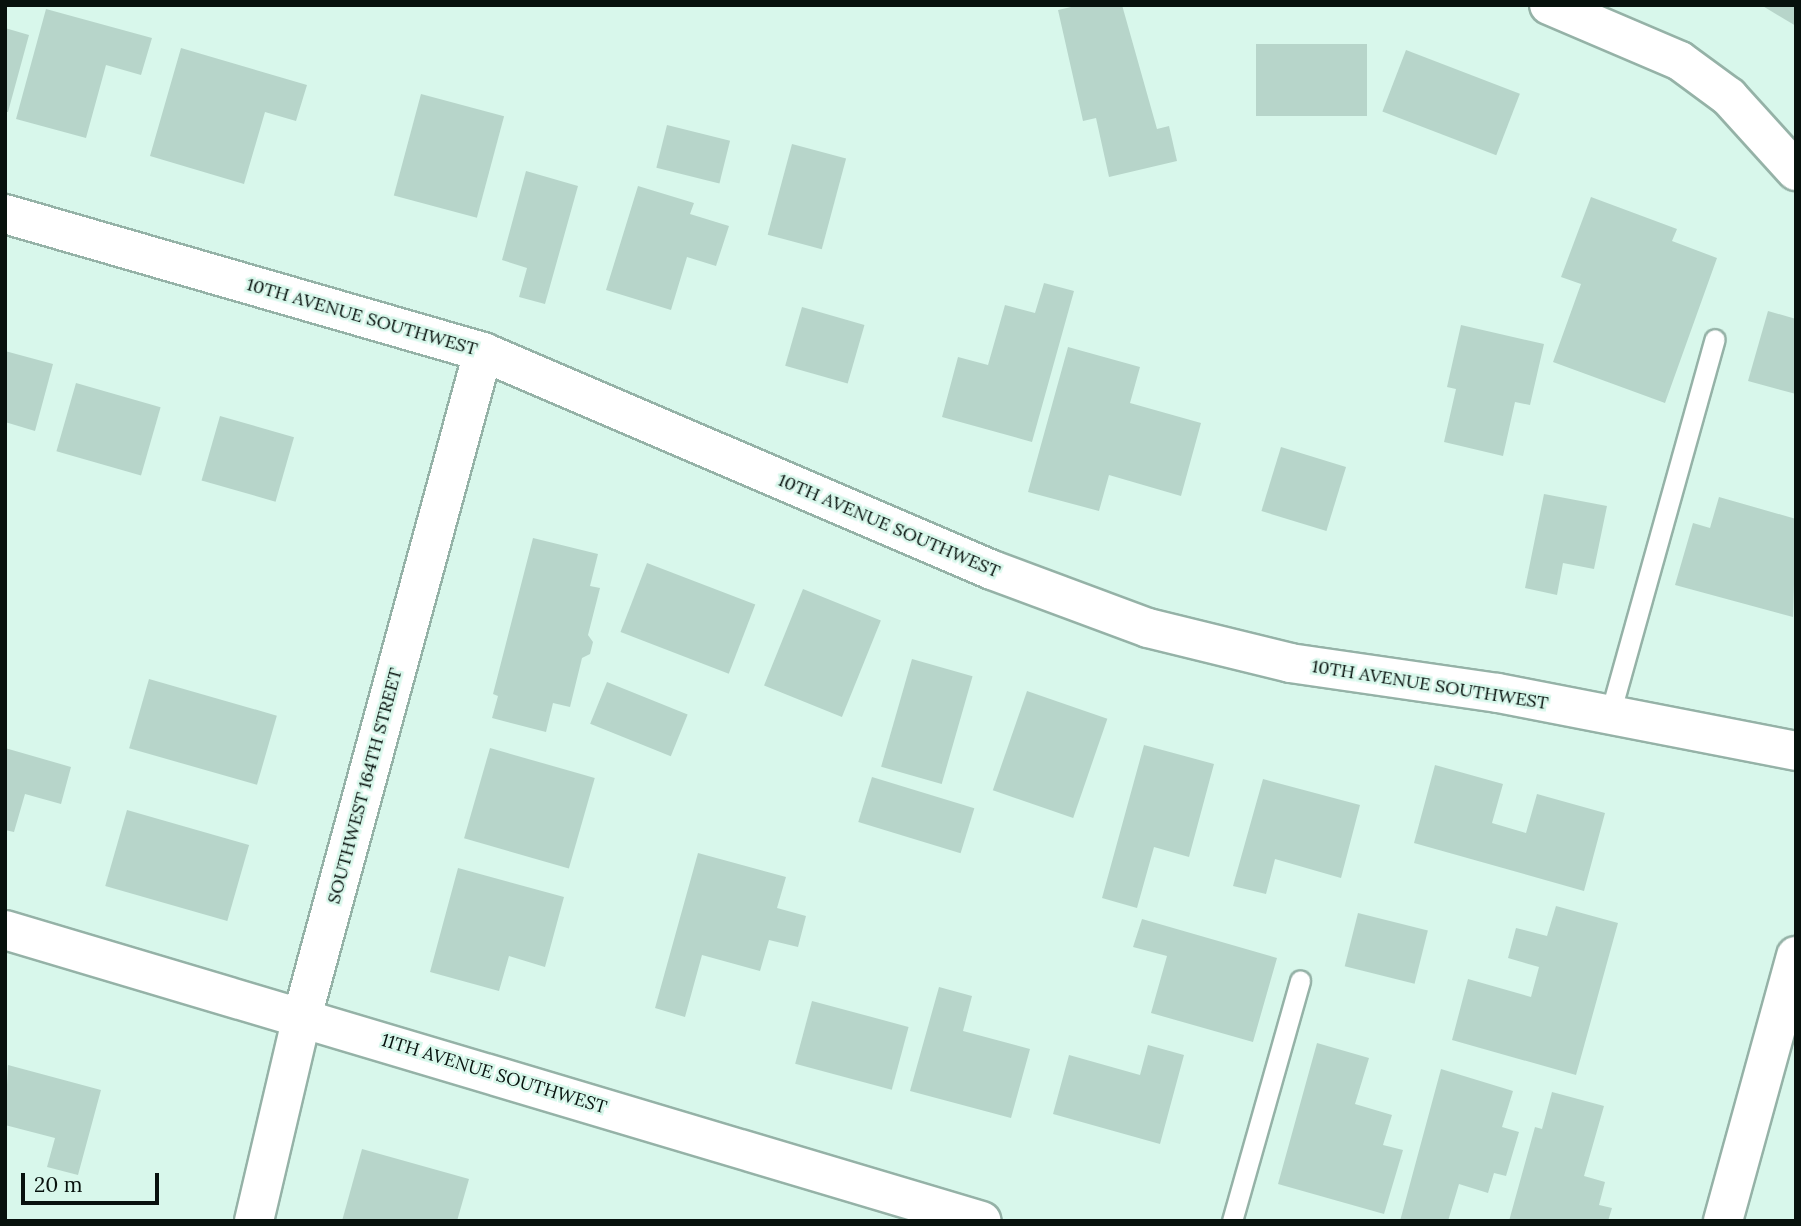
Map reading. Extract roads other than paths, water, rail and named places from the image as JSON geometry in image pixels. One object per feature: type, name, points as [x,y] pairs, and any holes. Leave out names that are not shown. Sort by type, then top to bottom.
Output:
[{"type":"street","points":[[1549,5],[1680,61],[1729,97],[1796,171]]},
{"type":"street","name":"10TH AVENUE SOUTHWEST","points":[[5,214],[483,352],[992,570],[1148,628],[1290,663],[1498,693],[1796,751]]},
{"type":"street","name":"SOUTHWEST 164TH STREET","points":[[254,1221],[302,1017],[483,352]]},
{"type":"street","name":"11TH AVENUE SOUTHWEST","points":[[5,930],[982,1221]]},
{"type":"street","points":[[1723,1221],[1796,956]]},
{"type":"lane","points":[[1610,714],[1715,338]]},
{"type":"lane","points":[[1232,1221],[1300,980]]}]
